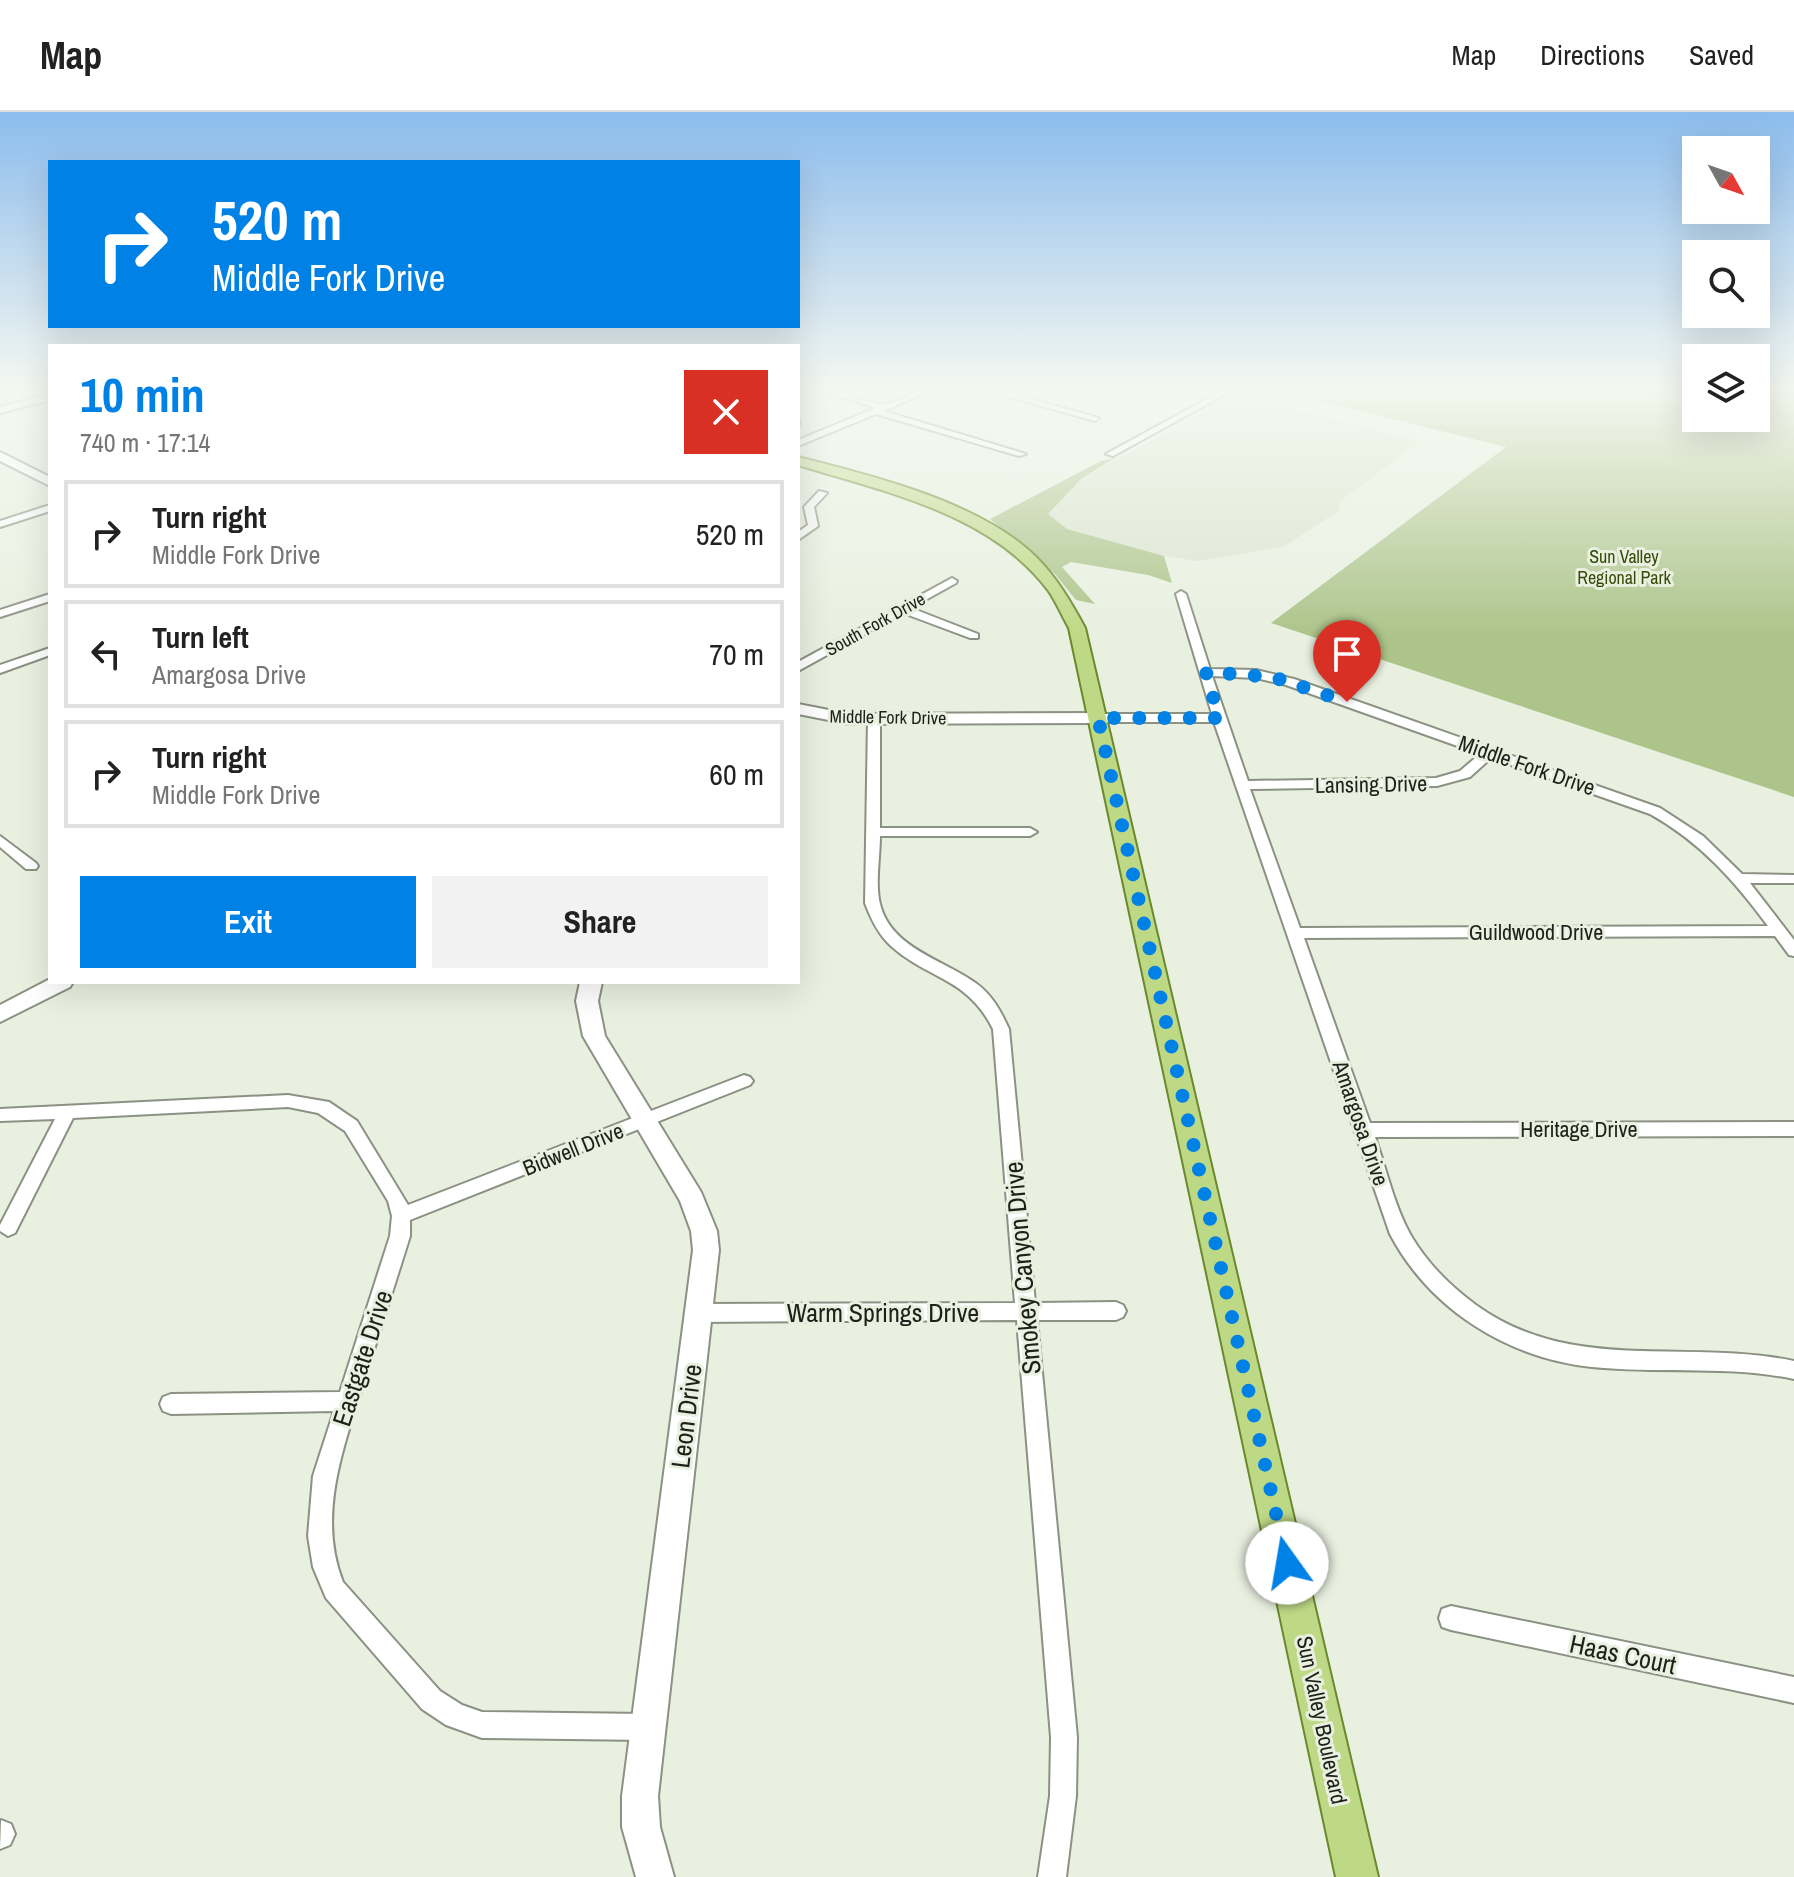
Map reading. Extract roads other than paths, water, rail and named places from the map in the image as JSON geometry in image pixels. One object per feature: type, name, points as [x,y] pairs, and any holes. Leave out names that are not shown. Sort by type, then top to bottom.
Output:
[{"type":"main road","name":"Sun Valley Boulevard","points":[[830,471],[961,514],[1000,535],[1052,584],[1071,613],[1098,718],[1357,1877]]},
{"type":"street","points":[[30,471],[48,481]]},
{"type":"street","points":[[800,536],[813,526],[809,507],[822,493]]},
{"type":"street","points":[[0,524],[48,509]]},
{"type":"street","name":"South Fork Drive","points":[[800,666],[952,581]]},
{"type":"street","name":"Amargosa Drive","points":[[1181,594],[1242,785],[1400,1234],[1410,1252],[1445,1292],[1496,1328],[1558,1352],[1589,1358],[1739,1359],[1794,1370]]},
{"type":"street","points":[[0,614],[48,598]]},
{"type":"street","points":[[34,602],[48,611]]},
{"type":"street","points":[[903,609],[974,636]]},
{"type":"street","points":[[0,669],[48,652]]},
{"type":"street","name":"Middle Fork Drive","points":[[1206,672],[1256,674],[1290,682],[1635,803],[1674,821],[1714,849],[1794,951]]},
{"type":"street","name":"Middle Fork Drive","points":[[800,710],[833,718],[874,719],[1219,718]]},
{"type":"street","name":"Smokey Canyon Drive","points":[[874,719],[872,903],[881,927],[906,950],[979,992],[997,1016],[1001,1029],[1064,1737],[1063,1796],[1052,1877]]},
{"type":"street","name":"Lansing Drive","points":[[1242,785],[1429,784],[1465,774],[1490,752]]},
{"type":"street","points":[[873,832],[1030,832]]},
{"type":"street","points":[[0,840],[31,866]]},
{"type":"street","points":[[1738,878],[1794,879]]},
{"type":"street","name":"Guildwood Drive","points":[[1294,933],[1779,931]]},
{"type":"street","points":[[0,1014],[58,984]]},
{"type":"street","name":"Leon Drive","points":[[591,984],[587,1001],[594,1036],[692,1199],[704,1231],[706,1250],[640,1796],[641,1827],[655,1877]]},
{"type":"street","name":"Bidwell Drive","points":[[401,1216],[744,1081]]},
{"type":"street","points":[[0,1115],[274,1101],[323,1107],[351,1126],[393,1191],[401,1216]]},
{"type":"street","points":[[8,1228],[67,1113]]},
{"type":"street","name":"Heritage Drive","points":[[1363,1130],[1794,1129]]},
{"type":"street","name":"Eastgate Drive","points":[[401,1216],[400,1236],[324,1476],[320,1536],[325,1567],[334,1590],[431,1700],[455,1716],[482,1725],[647,1727]]},
{"type":"street","name":"Warm Springs Drive","points":[[699,1313],[1116,1311]]},
{"type":"street","points":[[171,1404],[348,1401]]},
{"type":"street","name":"Haas Court","points":[[1451,1618],[1794,1690]]},
{"type":"park label","name":"Sun Valley Regional Park","points":[[1624,566]]}]
